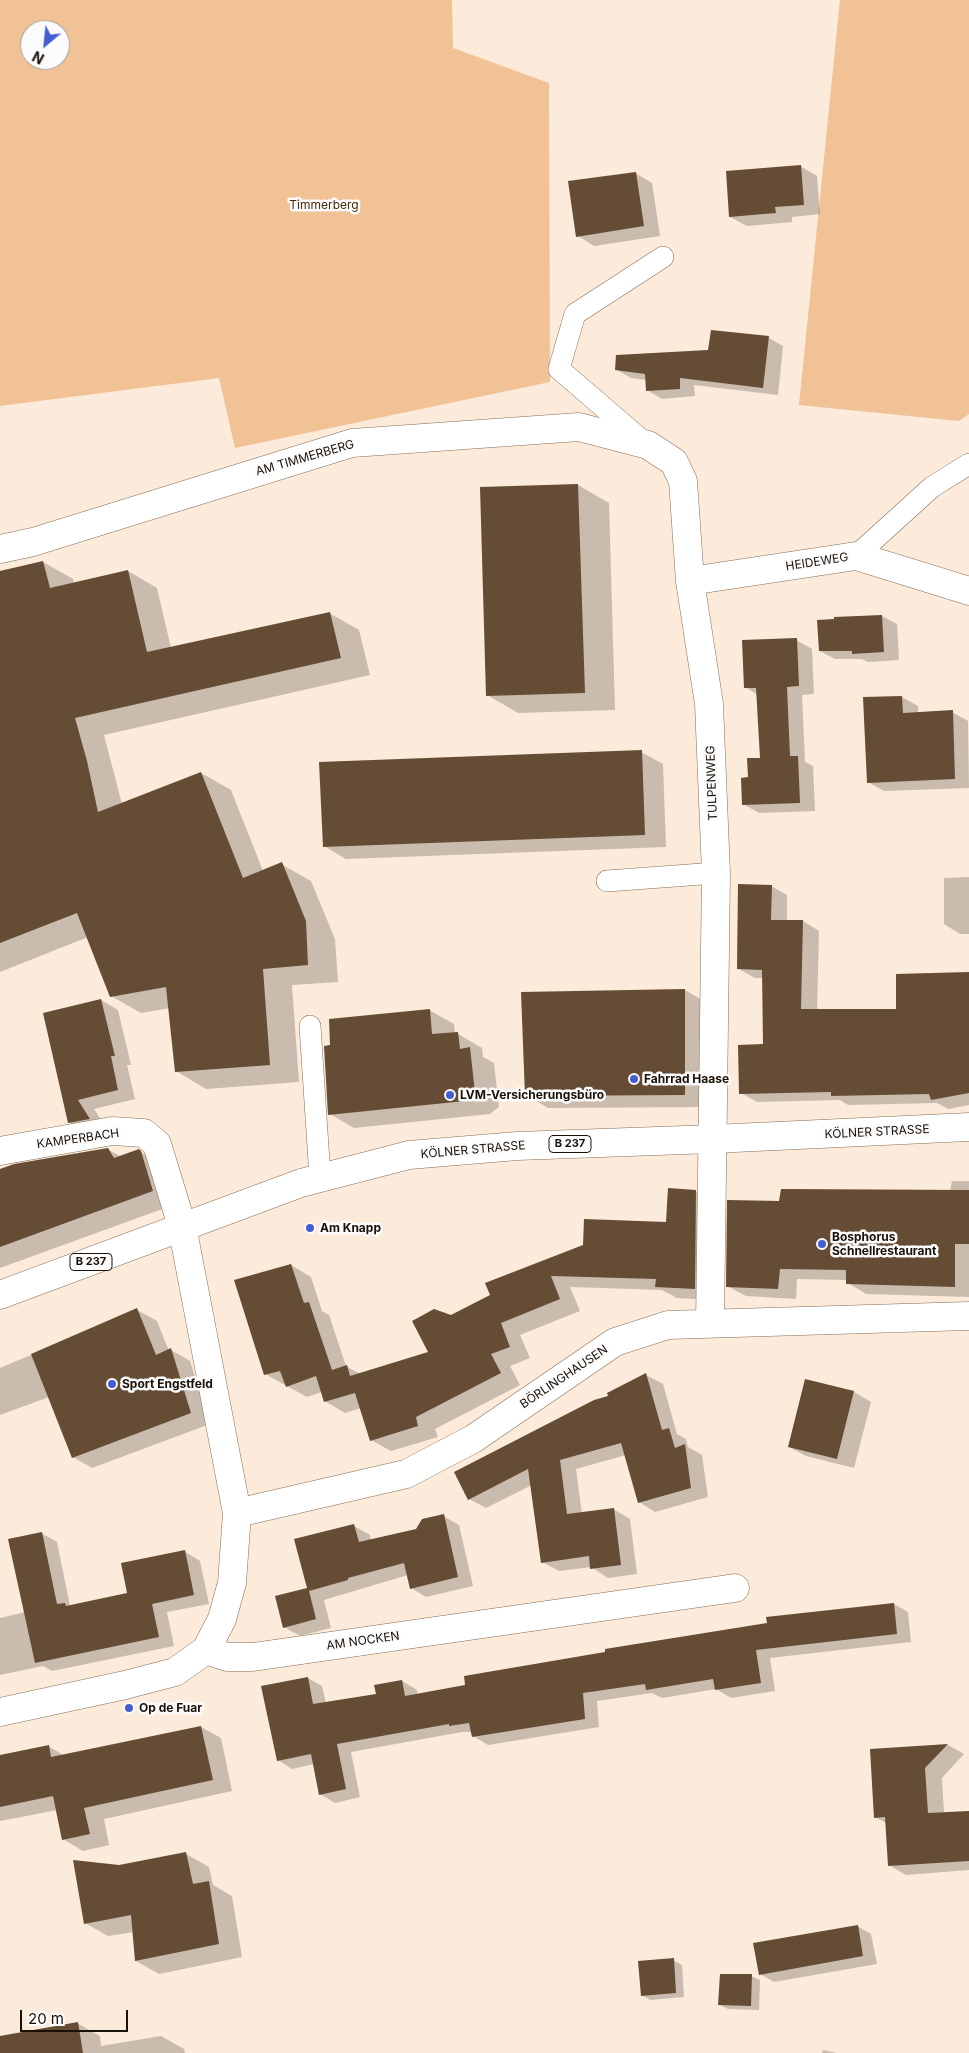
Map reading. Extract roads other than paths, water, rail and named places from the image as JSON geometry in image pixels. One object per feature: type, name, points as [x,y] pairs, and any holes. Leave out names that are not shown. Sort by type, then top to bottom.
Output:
[{"type":"street","name":"AM TIMMERBERG","points":[[0,549],[34,542],[352,443],[579,427],[648,445]]},
{"type":"street","name":"TULPENWEG","points":[[648,445],[674,462],[683,481],[690,581],[709,704],[716,873],[710,1323]]},
{"type":"street","name":"HEIDEWEG","points":[[690,581],[856,556],[969,591]]},
{"type":"street","name":"KÖLNER STRASSE","points":[[0,1295],[182,1226],[320,1177],[409,1155],[517,1146],[713,1140],[969,1127]]},
{"type":"street","name":"KAMPERBACH","points":[[0,1151],[112,1132],[144,1133],[157,1144],[182,1226]]},
{"type":"street","points":[[0,1712],[125,1685],[175,1672],[206,1650],[222,1619],[232,1583],[237,1513],[182,1226]]},
{"type":"street","name":"BÖRLINGHAUSEN","points":[[237,1513],[406,1474],[473,1439],[615,1342],[668,1326],[710,1323],[969,1316]]},
{"type":"street","name":"AM NOCKEN","points":[[206,1650],[227,1657],[253,1657],[735,1588]]},
{"type":"lane","points":[[648,445],[559,369],[575,314],[662,257]]},
{"type":"lane","points":[[856,556],[932,487],[969,464]]},
{"type":"lane","points":[[608,881],[716,873]]},
{"type":"lane","points":[[310,1026],[320,1177]]},
{"type":"place","name":"Fahrrad Haase","points":[[634,1079]]},
{"type":"place","name":"LVM-Versicherungsbüro","points":[[450,1095]]},
{"type":"place","name":"Am Knapp","points":[[310,1228]]},
{"type":"place","name":"Bosphorus Schnellrestaurant","points":[[822,1244]]},
{"type":"place","name":"Sport Engstfeld","points":[[112,1384]]},
{"type":"place","name":"Op de Fuar","points":[[129,1708]]},
{"type":"park label","name":"Timmerberg","points":[[324,205]]}]
